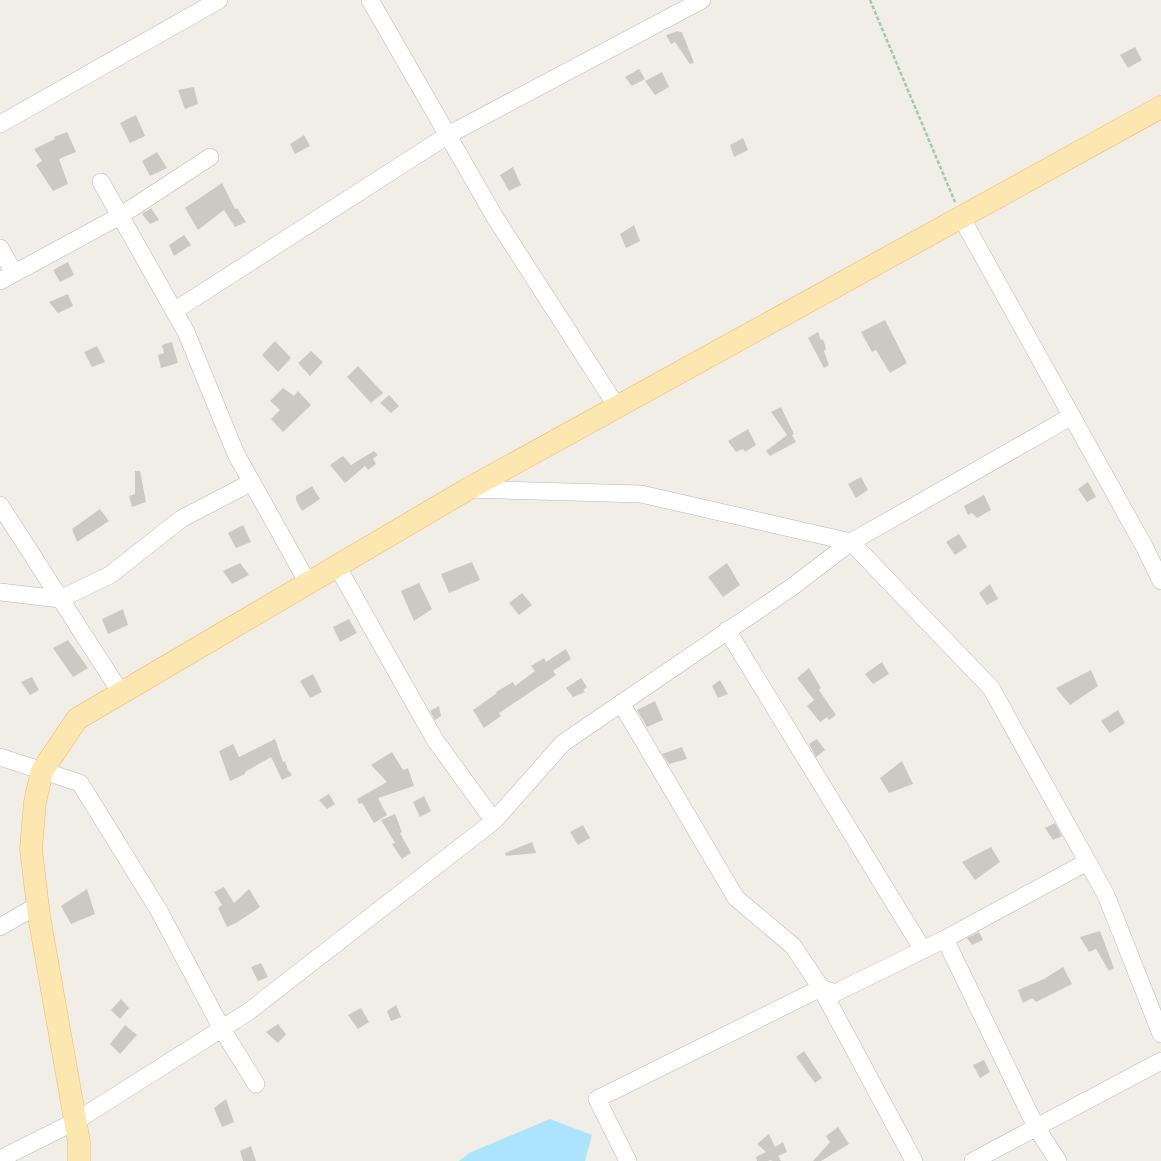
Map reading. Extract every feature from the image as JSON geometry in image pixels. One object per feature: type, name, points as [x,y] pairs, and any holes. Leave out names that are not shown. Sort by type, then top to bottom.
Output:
[{"type":"main road","points":[[79,1161],[79,1142],[76,1122],[38,905],[31,849],[35,802],[42,772],[77,719],[468,489],[1161,107]]},
{"type":"street","points":[[0,124],[219,0]]},
{"type":"street","points":[[370,0],[496,219],[617,407]]},
{"type":"street","points":[[174,311],[448,135],[702,0]]},
{"type":"street","points":[[0,248],[7,277],[120,216],[210,156]]},
{"type":"street","points":[[101,182],[186,332],[236,454],[308,583]]},
{"type":"street","points":[[961,217],[1145,548],[1161,581]]},
{"type":"street","points":[[0,1159],[76,1122],[248,1012],[494,821],[563,743],[792,586],[851,542],[1072,416]]},
{"type":"street","points":[[0,592],[60,599],[110,575],[182,519],[252,482]]},
{"type":"street","points":[[468,489],[641,494],[851,542],[991,688],[1106,895],[1161,1034]]},
{"type":"street","points":[[0,505],[121,693]]},
{"type":"street","points":[[337,566],[435,740],[494,821]]},
{"type":"street","points":[[728,630],[924,950]]},
{"type":"street","points":[[621,703],[736,898],[792,946],[821,988],[914,1161]]},
{"type":"street","points":[[0,757],[42,772],[80,783],[158,909],[222,1029],[256,1084]]},
{"type":"street","points":[[628,1161],[597,1099],[821,988],[835,993],[924,950],[1087,862]]},
{"type":"street","points":[[0,927],[38,905]]},
{"type":"street","points":[[945,939],[1036,1127],[1058,1161]]},
{"type":"street","points":[[973,1161],[1161,1061]]},
{"type":"path","points":[[870,0],[961,217]]},
{"type":"water","points":[[550,1119],[592,1135],[585,1161],[459,1161],[469,1153]]},
{"type":"building","points":[[678,31],[682,32],[694,63],[690,64],[675,42],[671,44],[666,35]]},
{"type":"building","points":[[1135,47],[1142,60],[1128,68],[1120,55]]},
{"type":"building","points":[[639,69],[645,79],[632,86],[625,77]]},
{"type":"building","points":[[662,72],[669,87],[655,95],[645,81]]},
{"type":"building","points":[[194,87],[198,104],[185,109],[178,90]]},
{"type":"building","points":[[136,115],[145,136],[130,143],[120,123]]},
{"type":"building","points":[[67,132],[76,152],[59,159],[68,184],[53,191],[36,165],[42,161],[34,149],[55,139],[54,137]]},
{"type":"building","points":[[304,135],[310,146],[295,154],[290,144]]},
{"type":"building","points":[[743,138],[748,150],[734,157],[730,145]]},
{"type":"building","points":[[157,152],[167,168],[150,176],[142,161]]},
{"type":"building","points":[[513,167],[521,185],[509,191],[500,175]]},
{"type":"building","points":[[222,183],[235,209],[237,208],[246,222],[235,227],[224,210],[198,230],[185,208]]},
{"type":"building","points":[[151,208],[159,220],[150,224],[142,214]]},
{"type":"building","points":[[634,225],[640,241],[626,248],[620,234]]},
{"type":"building","points":[[184,235],[191,245],[174,256],[169,245]]},
{"type":"building","points":[[68,262],[74,275],[60,282],[53,270]]},
{"type":"building","points":[[68,294],[73,306],[58,313],[49,302]]},
{"type":"building","points":[[885,320],[907,363],[890,373],[876,350],[872,352],[861,332]]},
{"type":"building","points":[[818,332],[821,340],[823,339],[826,349],[824,351],[829,365],[824,368],[808,338]]},
{"type":"building","points":[[275,341],[291,358],[278,372],[262,355]]},
{"type":"building","points":[[172,342],[178,363],[161,368],[158,355],[164,353],[162,345]]},
{"type":"building","points":[[97,346],[105,362],[92,367],[84,352]]},
{"type":"building","points":[[311,351],[323,362],[310,376],[298,363]]},
{"type":"building","points":[[358,366],[383,393],[371,403],[347,377]]},
{"type":"building","points":[[283,388],[294,396],[298,391],[311,405],[283,432],[271,419],[280,410],[270,401]]},
{"type":"building","points":[[389,395],[399,406],[391,413],[380,403]]},
{"type":"building","points":[[781,407],[794,434],[792,435],[796,442],[770,456],[766,451],[787,435],[771,412]]},
{"type":"building","points":[[748,429],[756,445],[745,452],[743,449],[736,452],[728,441]]},
{"type":"building","points":[[374,451],[378,455],[373,459],[376,464],[368,470],[365,466],[345,483],[330,465],[343,456],[351,465]]},
{"type":"building","points":[[135,471],[140,471],[146,502],[132,507],[129,496],[135,494]]},
{"type":"building","points":[[861,477],[868,490],[856,498],[848,484]]},
{"type":"building","points":[[1088,482],[1096,497],[1087,502],[1078,489]]},
{"type":"building","points":[[312,486],[320,499],[302,511],[296,500],[296,496]]},
{"type":"building","points":[[984,495],[991,510],[977,518],[972,513],[968,515],[964,506]]},
{"type":"building","points":[[100,509],[109,521],[77,542],[72,529]]},
{"type":"building","points":[[243,525],[251,542],[236,548],[228,533]]},
{"type":"building","points":[[959,534],[967,547],[955,555],[946,542]]},
{"type":"building","points":[[472,562],[480,580],[449,593],[441,574]]},
{"type":"building","points":[[240,563],[249,575],[232,584],[223,571]]},
{"type":"building","points":[[727,563],[740,585],[723,597],[708,577]]},
{"type":"building","points":[[419,583],[432,609],[414,621],[401,591]]},
{"type":"building","points":[[990,584],[998,599],[987,605],[979,593]]},
{"type":"building","points":[[522,593],[532,605],[519,615],[509,603]]},
{"type":"building","points":[[123,609],[128,625],[108,634],[102,619]]},
{"type":"building","points":[[349,619],[357,633],[340,642],[333,627]]},
{"type":"building","points":[[68,640],[88,668],[73,677],[53,648]]},
{"type":"building","points":[[566,649],[571,659],[553,671],[556,675],[499,713],[501,716],[484,728],[473,710],[497,693],[496,692],[513,682],[515,686],[535,671],[531,666],[544,658],[546,662]]},
{"type":"building","points":[[882,662],[889,674],[873,684],[865,674]]},
{"type":"building","points":[[809,668],[821,688],[819,690],[836,715],[829,720],[827,717],[820,722],[807,706],[814,700],[797,678]]},
{"type":"building","points":[[1091,670],[1098,686],[1070,705],[1056,688]]},
{"type":"building","points":[[313,674],[322,692],[310,698],[300,681]]},
{"type":"building","points":[[32,677],[39,690],[30,695],[21,682]]},
{"type":"building","points":[[581,678],[587,687],[583,690],[585,692],[573,697],[566,688]]},
{"type":"building","points":[[720,680],[728,694],[718,698],[712,686]]},
{"type":"building","points":[[655,701],[663,720],[647,727],[637,710]]},
{"type":"building","points":[[439,706],[441,716],[435,720],[430,711]]},
{"type":"building","points":[[1118,710],[1125,723],[1110,733],[1101,721]]},
{"type":"building","points":[[275,739],[283,762],[285,761],[288,770],[292,775],[282,780],[271,757],[245,772],[245,774],[230,781],[219,751],[233,744],[239,757]]},
{"type":"building","points":[[817,739],[825,750],[816,757],[809,744]]},
{"type":"building","points":[[682,747],[687,759],[669,764],[662,754]]},
{"type":"building","points":[[392,752],[403,770],[408,768],[414,786],[378,798],[387,815],[374,823],[362,803],[359,804],[357,799],[387,782],[371,765]]},
{"type":"building","points":[[902,761],[913,784],[889,793],[880,778]]},
{"type":"building","points":[[329,794],[335,804],[327,809],[319,800]]},
{"type":"building","points":[[424,796],[431,811],[420,817],[413,802]]},
{"type":"building","points":[[395,814],[402,832],[400,833],[411,853],[402,859],[392,844],[395,843],[381,820]]},
{"type":"building","points":[[1055,823],[1062,836],[1053,840],[1045,828]]},
{"type":"building","points":[[583,825],[590,838],[578,845],[570,832]]},
{"type":"building","points":[[532,842],[536,853],[506,856],[505,853]]},
{"type":"building","points":[[991,847],[1000,862],[975,880],[962,862]]},
{"type":"building","points":[[224,887],[234,903],[249,889],[260,907],[236,923],[227,927],[218,908],[222,905],[214,892]]},
{"type":"building","points":[[87,889],[95,914],[71,924],[61,906]]},
{"type":"building","points":[[1100,931],[1114,968],[1109,971],[1096,949],[1089,952],[1080,937]]},
{"type":"building","points":[[979,932],[983,940],[972,945],[967,938]]},
{"type":"building","points":[[261,963],[268,977],[258,981],[251,967]]},
{"type":"building","points":[[1063,967],[1072,984],[1036,1002],[1032,998],[1023,1003],[1018,990],[1044,979]]},
{"type":"building","points":[[121,999],[129,1008],[120,1019],[111,1010]]},
{"type":"building","points":[[396,1005],[401,1017],[391,1021],[387,1011]]},
{"type":"building","points":[[361,1008],[369,1022],[358,1029],[348,1015]]},
{"type":"building","points":[[278,1024],[286,1034],[278,1043],[266,1032]]},
{"type":"building","points":[[125,1025],[137,1035],[120,1054],[110,1044]]},
{"type":"building","points":[[804,1051],[822,1078],[815,1083],[796,1057]]},
{"type":"building","points":[[984,1060],[990,1072],[980,1078],[973,1065]]},
{"type":"building","points":[[226,1099],[234,1122],[222,1127],[214,1108]]},
{"type":"building","points":[[838,1127],[849,1144],[821,1161],[813,1161],[830,1142],[826,1136]]},
{"type":"building","points":[[769,1134],[775,1147],[783,1142],[787,1152],[778,1156],[781,1161],[757,1161],[756,1157],[766,1152],[757,1144]]},
{"type":"building","points":[[251,1146],[256,1161],[243,1161],[240,1151]]}]
